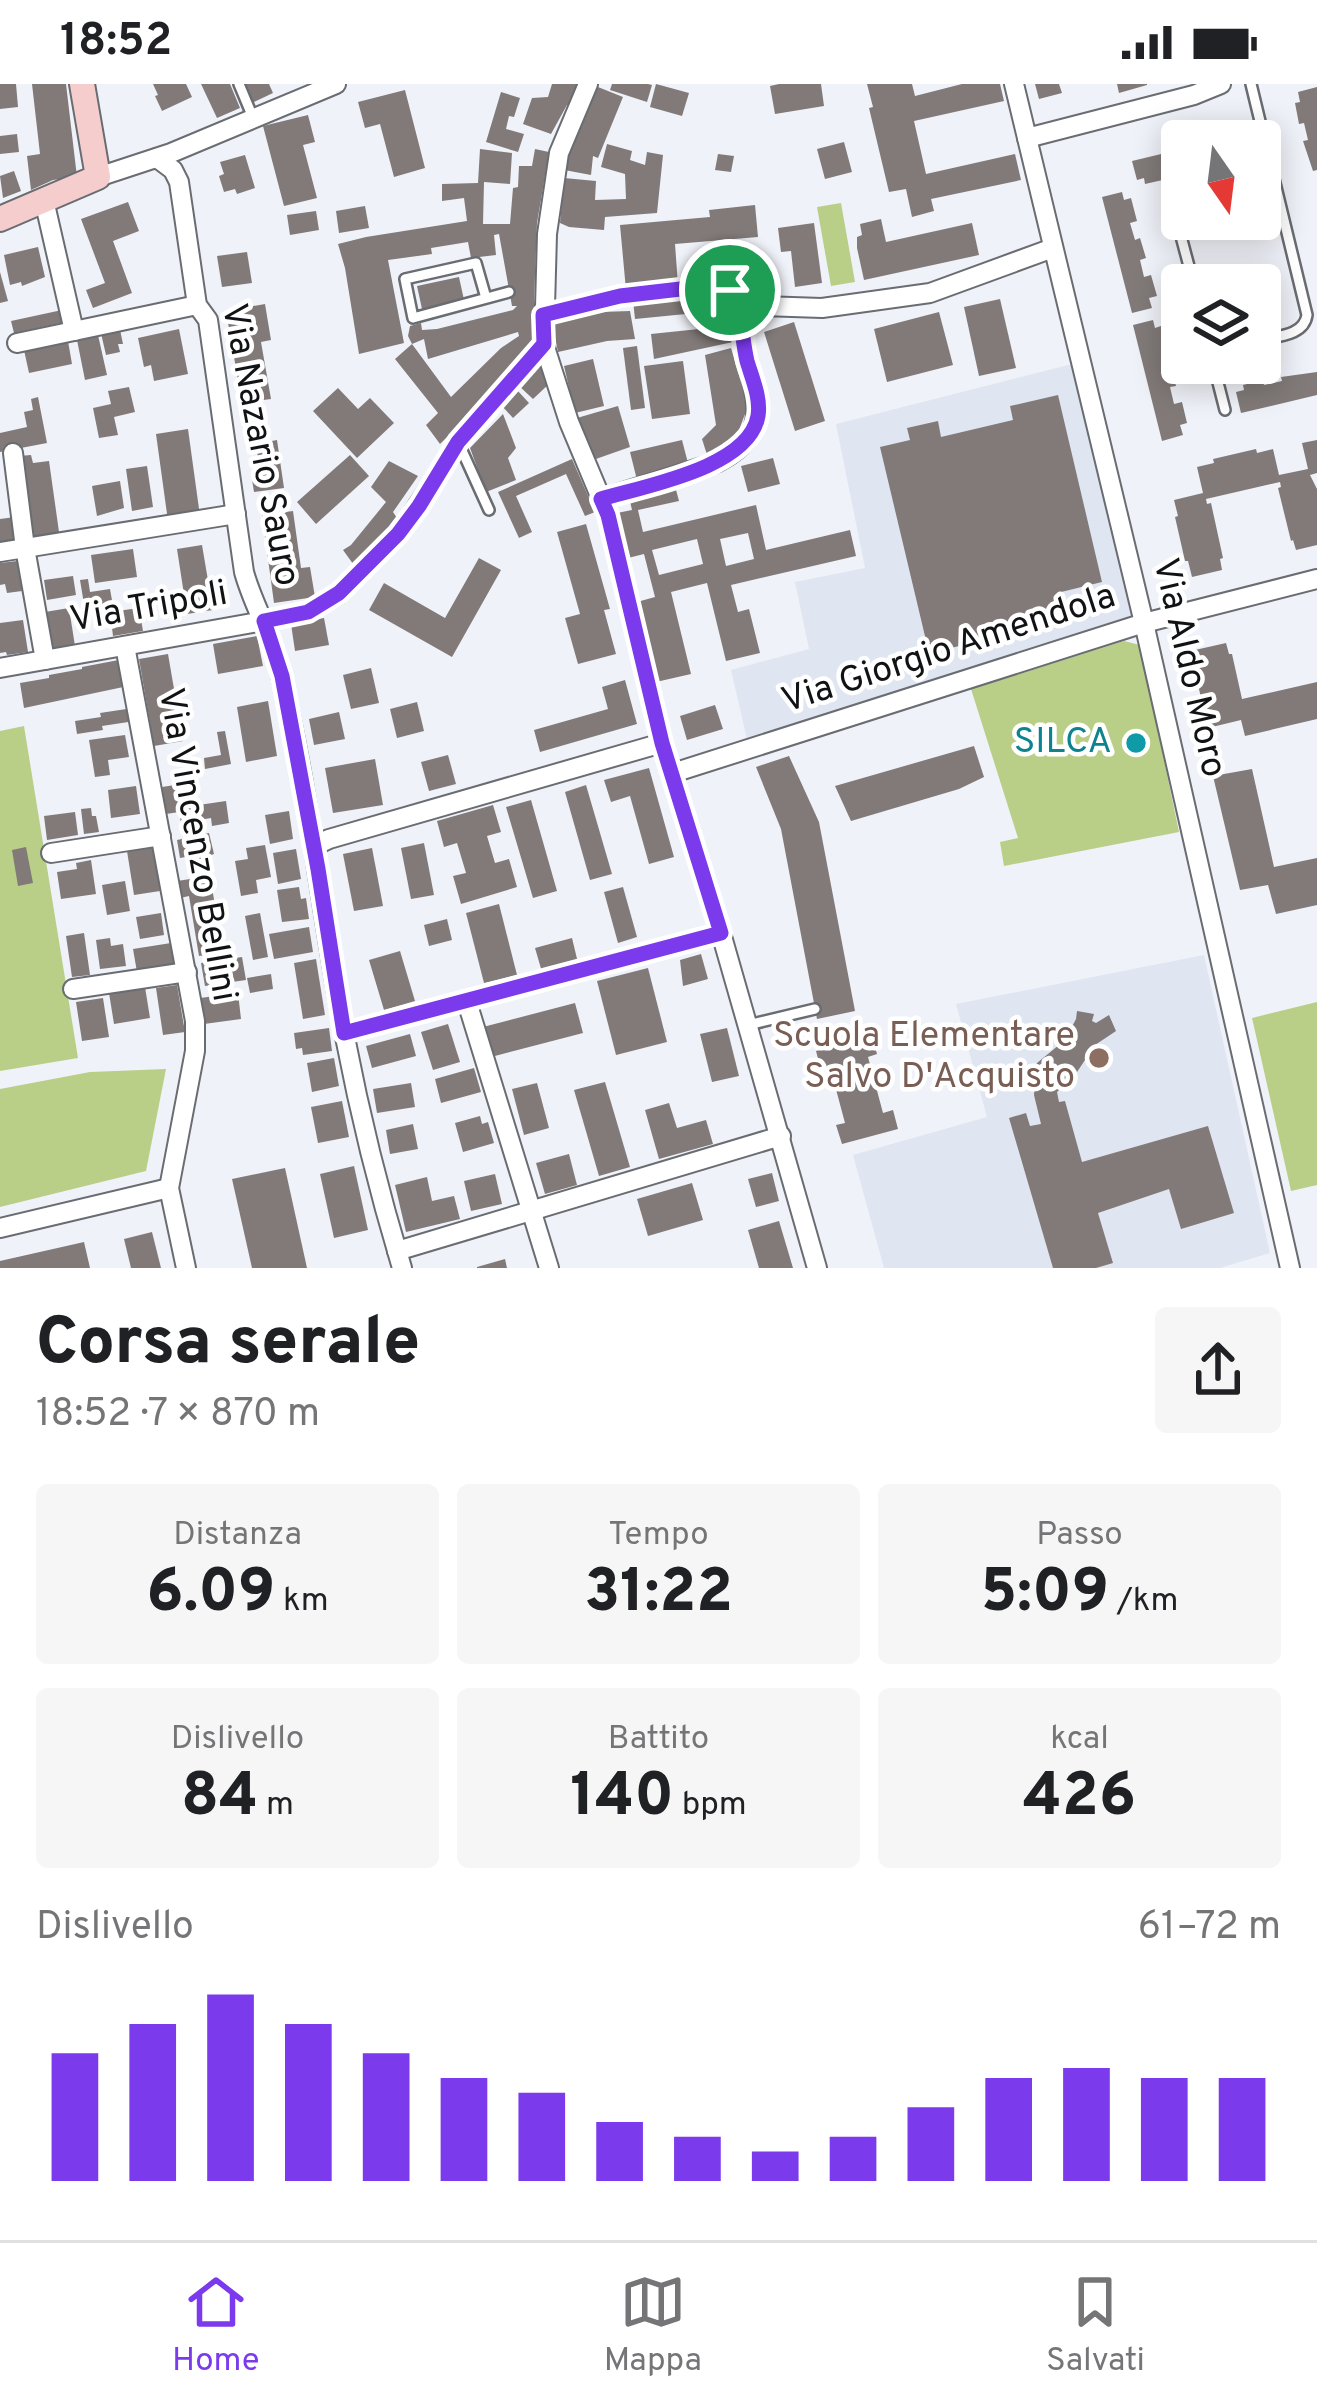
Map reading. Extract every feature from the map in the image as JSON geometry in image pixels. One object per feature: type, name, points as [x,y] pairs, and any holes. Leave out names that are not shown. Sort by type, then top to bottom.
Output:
[{"type":"street","points":[[82,84],[98,177]]},
{"type":"street","points":[[0,219],[336,84]]},
{"type":"street","points":[[588,84],[559,153],[539,285],[544,344],[569,422],[608,515],[662,743],[817,1268]]},
{"type":"street","name":"Via Aldo Moro","points":[[1013,84],[1144,623],[1290,1268]]},
{"type":"street","points":[[1027,139],[1221,84]]},
{"type":"street","name":"Via Nazario Sauro","points":[[157,158],[173,170],[179,182],[197,305],[208,320],[244,572],[282,676],[344,1033],[369,1155],[399,1260]]},
{"type":"street","points":[[44,200],[74,331]]},
{"type":"street","points":[[742,317],[762,306],[812,309],[921,296],[1053,248]]},
{"type":"street","points":[[543,315],[620,296],[721,285],[734,294],[742,317],[742,339],[758,406],[748,438],[718,462],[601,499]]},
{"type":"street","points":[[16,343],[197,305]]},
{"type":"street","name":"Via Tripoli","points":[[0,668],[308,612],[335,597],[405,525],[458,442],[544,344]]},
{"type":"street","points":[[13,453],[45,660]]},
{"type":"street","points":[[0,552],[236,514]]},
{"type":"street","name":"Via Giorgio Amendola","points":[[673,773],[1144,623],[1317,579]]},
{"type":"street","name":"Via Vincenzo Bellini","points":[[125,646],[196,1021],[196,1051],[169,1188],[187,1268]]},
{"type":"street","points":[[314,846],[662,743]]},
{"type":"street","points":[[51,854],[161,836]]},
{"type":"street","points":[[344,1033],[721,933]]},
{"type":"street","points":[[73,989],[187,972]]},
{"type":"street","points":[[467,1002],[549,1268]]},
{"type":"street","points":[[399,1260],[532,1210],[781,1136]]},
{"type":"street","points":[[0,1228],[169,1188]]},
{"type":"lane","points":[[239,84],[254,120]]},
{"type":"lane","points":[[1251,84],[1260,120]]},
{"type":"lane","points":[[1281,207],[1306,318],[1300,329],[1281,334]]},
{"type":"lane","points":[[486,298],[476,263],[405,279],[412,318],[509,292]]},
{"type":"lane","points":[[1218,384],[1225,410]]},
{"type":"lane","points":[[458,442],[489,510]]},
{"type":"lane","points":[[748,1024],[815,1009]]},
{"type":"shaded area","points":[[1080,362],[1144,623],[749,748],[731,670],[809,649],[795,582],[865,568],[836,424]]},
{"type":"shaded area","name":"Scuola Elementare Salvo D'Acquisto","points":[[1204,955],[1270,1253],[1220,1268],[884,1268],[853,1155],[987,1117],[956,1004]]},
{"type":"green space","points":[[841,203],[855,282],[831,286],[817,207]]},
{"type":"green space","points":[[1124,641],[1140,645],[1179,832],[1004,866],[1000,842],[1018,838],[971,689]]},
{"type":"green space","points":[[24,726],[78,1058],[0,1071],[0,731]]},
{"type":"green space","points":[[1317,1002],[1317,1185],[1291,1191],[1252,1018]]},
{"type":"green space","points":[[166,1069],[146,1171],[0,1207],[0,1089],[90,1072]]},
{"type":"building","points":[[0,84],[16,84],[18,107],[0,109]]},
{"type":"building","points":[[32,84],[66,84],[77,177],[53,180],[31,190],[27,156],[40,154]]},
{"type":"building","points":[[153,84],[186,84],[192,97],[162,111]]},
{"type":"building","points":[[201,84],[230,84],[240,108],[217,118]]},
{"type":"building","points":[[244,84],[269,84],[273,93],[252,103]]},
{"type":"building","points":[[552,84],[581,84],[551,134],[523,124],[532,98],[548,97]]},
{"type":"building","points":[[612,84],[652,85],[647,102],[610,90]]},
{"type":"building","points":[[656,84],[689,93],[682,116],[650,107]]},
{"type":"building","points":[[821,84],[824,106],[775,114],[770,86]]},
{"type":"building","points":[[867,84],[912,84],[915,96],[962,84],[1000,84],[1004,101],[914,121],[926,174],[1015,154],[1021,180],[931,199],[934,211],[912,217],[906,189],[889,192]]},
{"type":"building","points":[[1035,84],[1059,84],[1062,93],[1039,99]]},
{"type":"building","points":[[1117,84],[1147,84],[1147,85],[1119,93]]},
{"type":"building","points":[[593,85],[623,97],[598,158],[593,156],[591,175],[559,169]]},
{"type":"building","points":[[1317,87],[1317,170],[1313,171],[1295,103],[1300,102],[1298,92]]},
{"type":"building","points":[[405,90],[425,168],[394,177],[380,124],[365,128],[358,102]]},
{"type":"building","points":[[501,92],[520,98],[506,129],[524,134],[518,152],[486,142]]},
{"type":"building","points":[[308,115],[315,142],[303,145],[317,198],[284,206],[263,126]]},
{"type":"building","points":[[17,134],[19,152],[0,154],[0,136]]},
{"type":"building","points":[[844,142],[852,172],[825,179],[817,149]]},
{"type":"building","points":[[607,144],[632,151],[630,160],[645,165],[647,152],[663,155],[657,213],[605,217],[604,230],[560,223],[564,178],[596,181],[595,200],[626,199],[625,174],[601,167]]},
{"type":"building","points":[[480,149],[512,153],[510,184],[484,182],[483,224],[510,224],[519,166],[532,166],[535,149],[549,152],[537,223],[534,301],[542,342],[440,444],[426,425],[438,413],[395,359],[412,344],[410,326],[421,323],[422,330],[437,329],[517,306],[512,306],[499,234],[494,235],[496,255],[471,258],[468,242],[431,248],[432,254],[388,260],[404,343],[359,354],[338,244],[467,221],[464,198],[442,201],[442,184],[478,183]],"holes":[[[518,332],[519,336],[451,397],[412,344],[424,339],[428,359]]]},
{"type":"building","points":[[718,154],[734,156],[731,172],[715,170]]},
{"type":"building","points":[[1161,154],[1161,180],[1145,184],[1144,178],[1137,180],[1132,161]]},
{"type":"building","points":[[245,155],[255,188],[237,194],[235,189],[224,192],[220,162]]},
{"type":"building","points":[[14,171],[21,191],[3,198],[0,176]]},
{"type":"building","points":[[1122,192],[1124,200],[1131,198],[1137,221],[1130,223],[1146,258],[1140,260],[1144,277],[1151,275],[1157,296],[1149,298],[1152,308],[1132,313],[1102,197]]},
{"type":"building","points":[[128,202],[139,231],[113,241],[132,293],[93,308],[86,290],[105,283],[81,219]]},
{"type":"building","points":[[755,205],[758,237],[675,244],[678,285],[626,290],[620,225],[710,217],[709,210]]},
{"type":"building","points":[[365,206],[369,228],[339,233],[336,211]]},
{"type":"building","points":[[316,211],[319,230],[290,235],[287,215]]},
{"type":"building","points":[[881,219],[886,242],[972,223],[979,255],[864,280],[857,248],[860,224]]},
{"type":"building","points":[[814,223],[822,283],[795,287],[791,251],[781,252],[778,228]]},
{"type":"building","points":[[38,247],[45,277],[22,286],[21,282],[10,285],[4,255]]},
{"type":"building","points":[[247,252],[252,283],[222,287],[217,256]]},
{"type":"building","points":[[0,272],[8,301],[0,303]]},
{"type":"building","points":[[459,277],[464,300],[422,309],[417,286]]},
{"type":"building","points":[[719,292],[733,342],[654,359],[651,334],[699,329],[696,313],[635,319],[633,300]]},
{"type":"building","points":[[1000,299],[1016,368],[979,376],[964,307]]},
{"type":"building","points":[[265,304],[271,340],[261,342],[271,399],[242,403],[226,311]]},
{"type":"building","points":[[62,310],[65,322],[14,333],[11,321]]},
{"type":"building","points":[[630,311],[635,339],[558,352],[552,323]]},
{"type":"building","points":[[939,312],[953,365],[887,382],[874,329]]},
{"type":"building","points":[[1153,320],[1155,328],[1161,326],[1161,384],[1176,384],[1170,387],[1174,404],[1182,402],[1187,423],[1180,425],[1183,435],[1162,441],[1133,325]]},
{"type":"building","points":[[794,322],[825,421],[795,431],[764,332]]},
{"type":"building","points":[[119,325],[120,352],[106,355],[100,329]]},
{"type":"building","points":[[179,329],[188,374],[154,381],[151,365],[144,367],[138,338]]},
{"type":"building","points":[[98,335],[107,375],[85,380],[77,340]]},
{"type":"building","points":[[68,341],[72,364],[29,373],[24,350]]},
{"type":"building","points":[[637,346],[645,408],[631,410],[623,348]]},
{"type":"building","points":[[731,348],[748,406],[733,446],[708,458],[702,439],[716,425],[705,355]]},
{"type":"building","points":[[593,359],[604,406],[575,413],[564,366]]},
{"type":"building","points":[[683,361],[690,414],[652,419],[644,366]]},
{"type":"building","points":[[537,366],[543,367],[550,383],[533,399],[518,385]]},
{"type":"building","points":[[1317,372],[1317,395],[1241,413],[1236,392],[1244,390],[1243,385],[1281,384],[1281,377]]},
{"type":"building","points":[[129,387],[135,412],[114,417],[118,435],[99,438],[93,408],[111,404],[108,391]]},
{"type":"building","points":[[338,388],[358,409],[370,398],[394,423],[357,458],[313,411]]},
{"type":"building","points":[[517,390],[529,403],[513,418],[501,405]]},
{"type":"building","points":[[1058,395],[1102,582],[1057,593],[1063,622],[929,653],[880,447],[910,440],[907,428],[938,421],[941,437],[1013,420],[1010,406]]},
{"type":"building","points":[[38,397],[47,443],[0,452],[0,433],[27,427],[24,412],[33,410],[31,399]]},
{"type":"building","points":[[618,406],[630,447],[593,460],[577,418]]},
{"type":"building","points":[[503,414],[516,448],[508,458],[516,480],[486,492],[470,448]]},
{"type":"building","points":[[188,429],[200,516],[168,521],[156,434]]},
{"type":"building","points":[[277,440],[284,488],[254,492],[251,473],[260,472],[256,444]]},
{"type":"building","points":[[682,440],[689,467],[637,480],[630,452]]},
{"type":"building","points":[[1317,440],[1317,473],[1310,475],[1317,489],[1317,545],[1296,550],[1280,482],[1206,499],[1211,503],[1222,570],[1192,577],[1174,500],[1203,493],[1197,467],[1214,463],[1213,459],[1273,449],[1279,475],[1308,469],[1302,443]]},
{"type":"building","points":[[31,455],[33,463],[49,461],[60,539],[32,543],[19,456]]},
{"type":"building","points":[[350,455],[369,476],[316,524],[297,502]]},
{"type":"building","points":[[773,458],[780,484],[748,492],[741,466]]},
{"type":"building","points":[[572,459],[595,512],[585,516],[566,474],[516,496],[532,532],[519,538],[498,492]]},
{"type":"building","points":[[389,461],[418,476],[393,512],[397,518],[371,556],[356,568],[343,550],[386,502],[371,487]]},
{"type":"building","points":[[147,466],[153,507],[132,511],[126,469]]},
{"type":"building","points":[[120,481],[124,508],[97,516],[92,486]]},
{"type":"building","points":[[675,486],[679,501],[638,510],[643,532],[756,505],[766,550],[850,530],[856,556],[731,585],[738,612],[749,609],[760,653],[726,661],[707,583],[671,592],[691,674],[656,682],[637,602],[655,597],[644,554],[628,558],[617,513],[632,510],[629,497]],"holes":[[[748,533],[754,559],[726,566],[720,539]],[[697,539],[703,564],[659,575],[652,550]]]},
{"type":"building","points":[[293,511],[301,568],[310,567],[315,597],[274,603],[262,515]]},
{"type":"building","points":[[15,517],[19,543],[0,546],[0,519]]},
{"type":"building","points":[[586,524],[610,609],[604,610],[616,654],[578,664],[565,618],[580,614],[557,532]]},
{"type":"building","points":[[202,545],[213,610],[187,614],[177,549]]},
{"type":"building","points":[[133,549],[137,577],[95,583],[91,555]]},
{"type":"building","points":[[479,558],[501,570],[452,657],[369,610],[384,583],[445,618]]},
{"type":"building","points":[[17,561],[22,591],[7,593],[5,584],[0,585],[0,563]]},
{"type":"building","points":[[73,576],[76,595],[47,600],[44,580]]},
{"type":"building","points":[[88,579],[90,592],[110,589],[113,606],[85,610],[80,580]]},
{"type":"building","points":[[69,608],[75,646],[51,650],[45,612]]},
{"type":"building","points":[[139,608],[143,631],[113,636],[110,612]]},
{"type":"building","points":[[324,618],[329,645],[295,651],[291,624]]},
{"type":"building","points":[[23,620],[28,652],[0,653],[0,623]]},
{"type":"building","points":[[257,636],[263,666],[218,674],[213,644]]},
{"type":"building","points":[[1226,643],[1242,699],[1317,682],[1317,719],[1245,736],[1241,720],[1212,727],[1194,667],[1198,666],[1195,650]]},
{"type":"building","points":[[168,654],[183,741],[154,746],[139,659]]},
{"type":"building","points":[[124,659],[128,686],[24,708],[20,683]]},
{"type":"building","points":[[371,668],[379,703],[351,709],[343,675]]},
{"type":"building","points":[[625,680],[637,724],[540,752],[534,730],[608,709],[602,687]]},
{"type":"building","points":[[268,701],[277,756],[246,762],[237,707]]},
{"type":"building","points":[[417,702],[424,731],[397,738],[390,709]]},
{"type":"building","points":[[715,705],[723,729],[687,740],[680,716]]},
{"type":"building","points":[[133,708],[135,721],[77,734],[75,721]]},
{"type":"building","points":[[339,712],[345,739],[314,745],[309,719]]},
{"type":"building","points":[[225,731],[231,764],[205,769],[204,758],[221,755],[217,732]]},
{"type":"building","points":[[125,735],[129,757],[108,760],[110,775],[95,777],[89,740]]},
{"type":"building","points":[[974,746],[984,777],[851,821],[835,786]]},
{"type":"building","points":[[448,755],[456,784],[429,791],[421,762]]},
{"type":"building","points":[[789,756],[819,822],[855,1011],[817,1019],[781,829],[756,767]]},
{"type":"building","points":[[375,759],[383,805],[333,813],[325,768]]},
{"type":"building","points":[[649,768],[674,857],[649,864],[630,796],[611,802],[604,780]]},
{"type":"building","points":[[1252,769],[1274,867],[1317,858],[1317,905],[1276,914],[1268,885],[1240,890],[1213,776]]},
{"type":"building","points":[[188,783],[192,806],[226,801],[229,823],[212,826],[211,818],[181,823],[179,812],[166,814],[162,787]]},
{"type":"building","points":[[586,785],[612,874],[590,880],[565,792]]},
{"type":"building","points":[[136,786],[140,814],[111,818],[108,790]]},
{"type":"building","points":[[531,800],[557,891],[533,898],[506,807]]},
{"type":"building","points":[[493,805],[501,832],[487,836],[495,863],[509,859],[517,887],[461,904],[453,876],[466,873],[457,843],[444,847],[437,821]]},
{"type":"building","points":[[91,808],[99,832],[84,834],[81,809]]},
{"type":"building","points":[[289,811],[293,839],[270,844],[265,815]]},
{"type":"building","points":[[75,812],[78,835],[47,840],[44,816]]},
{"type":"building","points":[[209,833],[214,854],[208,856],[209,862],[192,866],[191,856],[180,858],[177,840]]},
{"type":"building","points":[[424,843],[434,895],[411,899],[401,848]]},
{"type":"building","points":[[265,845],[271,877],[256,880],[258,893],[241,896],[235,861],[248,859],[246,848]]},
{"type":"building","points":[[26,847],[33,883],[18,886],[12,850]]},
{"type":"building","points":[[154,847],[160,891],[134,895],[127,851]]},
{"type":"building","points":[[372,848],[383,906],[354,911],[343,854]]},
{"type":"building","points":[[296,849],[301,879],[278,884],[273,853]]},
{"type":"building","points":[[91,860],[96,894],[61,899],[57,872],[77,869],[76,863]]},
{"type":"building","points":[[210,876],[223,952],[199,956],[189,896],[180,898],[177,881]]},
{"type":"building","points":[[125,881],[130,911],[107,915],[102,885]]},
{"type":"building","points":[[299,887],[309,919],[282,922],[277,890]]},
{"type":"building","points":[[623,887],[637,937],[618,943],[604,892]]},
{"type":"building","points":[[499,904],[517,975],[484,983],[466,913]]},
{"type":"building","points":[[161,913],[164,935],[140,939],[136,917]]},
{"type":"building","points":[[260,913],[268,957],[253,960],[245,916]]},
{"type":"building","points":[[447,919],[452,940],[429,946],[424,925]]},
{"type":"building","points":[[309,927],[313,952],[274,959],[269,934]]},
{"type":"building","points":[[84,933],[90,975],[72,977],[66,936]]},
{"type":"building","points":[[110,938],[111,946],[123,944],[126,966],[100,969],[96,940]]},
{"type":"building","points":[[572,938],[578,963],[542,972],[535,948]]},
{"type":"building","points":[[171,943],[174,966],[137,972],[133,949]]},
{"type":"building","points":[[400,951],[415,1001],[384,1010],[369,960]]},
{"type":"building","points":[[701,954],[708,979],[683,986],[680,960]]},
{"type":"building","points":[[242,957],[246,980],[205,986],[201,963]]},
{"type":"building","points":[[316,959],[325,1015],[303,1019],[294,963]]},
{"type":"building","points":[[648,968],[667,1042],[616,1055],[597,981]]},
{"type":"building","points":[[271,974],[273,989],[250,993],[247,978]]},
{"type":"building","points":[[177,985],[185,1032],[163,1035],[156,988]]},
{"type":"building","points":[[145,987],[150,1018],[114,1024],[109,993]]},
{"type":"building","points":[[238,993],[241,1019],[204,1024],[200,998]]},
{"type":"building","points":[[103,998],[109,1037],[82,1041],[76,1002]]},
{"type":"building","points":[[575,1003],[583,1033],[491,1057],[483,1027]]},
{"type":"building","points":[[1077,1011],[1094,1014],[1096,1023],[1109,1015],[1116,1031],[1095,1045],[1057,1092],[1059,1102],[1065,1101],[1082,1162],[1208,1126],[1234,1213],[1181,1229],[1169,1189],[1098,1213],[1113,1263],[1053,1268],[1009,1118],[1026,1113],[1030,1126],[1041,1124],[1035,1082],[1029,1080],[1037,1063],[1065,1040]]},
{"type":"building","points":[[448,1024],[460,1062],[433,1070],[421,1032]]},
{"type":"building","points":[[329,1028],[332,1051],[303,1055],[302,1048],[296,1049],[294,1033]]},
{"type":"building","points":[[727,1028],[739,1076],[712,1082],[700,1034]]},
{"type":"building","points":[[410,1034],[416,1056],[372,1068],[366,1046]]},
{"type":"building","points":[[872,1036],[877,1054],[868,1057],[883,1113],[893,1110],[898,1129],[842,1144],[836,1125],[845,1123],[830,1067],[821,1070],[816,1051]]},
{"type":"building","points":[[334,1058],[339,1086],[312,1092],[307,1063]]},
{"type":"building","points":[[474,1068],[481,1092],[441,1103],[435,1079]]},
{"type":"building","points":[[605,1082],[630,1167],[599,1176],[574,1090]]},
{"type":"building","points":[[411,1083],[415,1107],[377,1113],[373,1089]]},
{"type":"building","points":[[537,1083],[549,1128],[524,1135],[512,1089]]},
{"type":"building","points":[[342,1101],[349,1137],[318,1143],[311,1107]]},
{"type":"building","points":[[669,1103],[677,1128],[706,1120],[713,1144],[659,1159],[645,1110]]},
{"type":"building","points":[[480,1116],[482,1124],[488,1122],[494,1143],[463,1152],[455,1123]]},
{"type":"building","points":[[413,1124],[418,1149],[390,1154],[386,1130]]},
{"type":"building","points":[[569,1154],[577,1185],[545,1194],[536,1163]]},
{"type":"building","points":[[354,1166],[368,1230],[334,1238],[320,1174]]},
{"type":"building","points":[[285,1168],[307,1268],[252,1268],[232,1179]]},
{"type":"building","points":[[772,1173],[779,1201],[756,1207],[748,1179]]},
{"type":"building","points":[[495,1174],[502,1204],[471,1211],[464,1181]]},
{"type":"building","points":[[427,1177],[432,1201],[454,1196],[460,1219],[406,1232],[395,1185]]},
{"type":"building","points":[[692,1183],[703,1220],[648,1236],[637,1199]]},
{"type":"building","points":[[779,1221],[793,1268],[759,1268],[748,1230]]},
{"type":"building","points":[[152,1232],[161,1268],[131,1268],[124,1239]]},
{"type":"building","points":[[84,1242],[90,1268],[0,1268],[0,1261]]},
{"type":"building","points":[[505,1259],[507,1268],[477,1268],[477,1267]]},
{"type":"place","name":"SILCA","points":[[1136,743]]},
{"type":"place","name":"Scuola Elementare Salvo D'Acquisto","points":[[1099,1058]]},
{"type":"route","points":[[715,285],[730,290],[742,317],[742,339],[757,398],[758,416],[748,438],[718,462],[601,499],[662,743],[721,933],[344,1033],[282,676],[264,621],[308,612],[329,602],[398,534],[458,442],[544,344],[543,315],[620,296],[715,285]]}]
